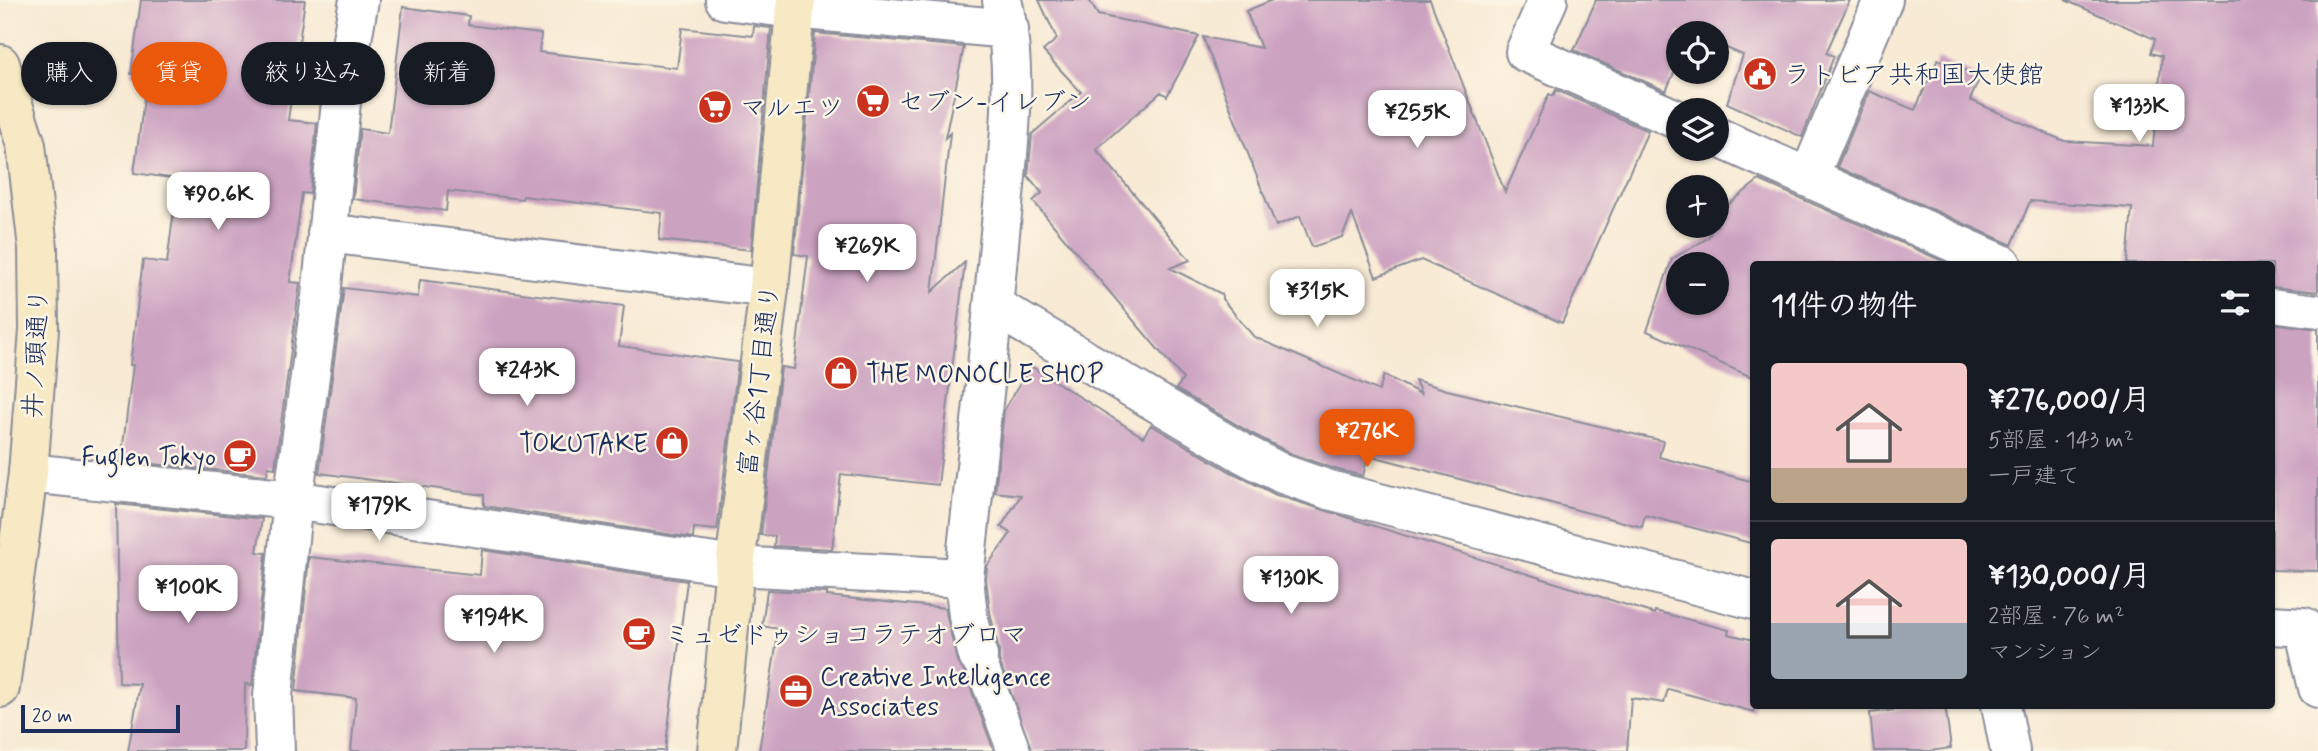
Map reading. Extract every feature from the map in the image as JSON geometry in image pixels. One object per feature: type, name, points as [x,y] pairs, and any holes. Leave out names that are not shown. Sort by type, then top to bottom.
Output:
[{"type":"street","points":[[275,751],[272,696],[293,500],[341,102],[359,0]]},
{"type":"street","points":[[725,0],[1005,15],[1010,126],[994,306],[964,578],[968,616],[978,656]]},
{"type":"street","points":[[1548,0],[1525,52],[1666,115]]},
{"type":"street","points":[[1809,177],[1883,0]]},
{"type":"street","name":"富ヶ谷1丁目通り","points":[[717,751],[735,566],[769,288],[795,5]]},
{"type":"street","name":"井ノ頭通り","points":[[0,64],[26,145],[38,248],[39,330],[28,473],[0,688]]},
{"type":"street","points":[[1729,142],[1995,261]]},
{"type":"street","points":[[327,233],[769,288]]},
{"type":"street","points":[[994,306],[1242,453],[1283,474],[1329,490],[1750,599]]},
{"type":"street","points":[[28,473],[293,500],[735,566],[964,578]]},
{"type":"street","points":[[2298,626],[2318,688]]},
{"type":"street","points":[[2002,709],[2010,751]]},
{"type":"lane","points":[[2275,305],[2318,311]]},
{"type":"lane","points":[[978,656],[1013,751]]},
{"type":"building","points":[[141,0],[305,0],[299,42],[241,42],[241,105],[290,105],[288,120],[317,123],[310,194],[302,193],[290,282],[300,283],[275,468],[268,467],[267,475],[121,461],[143,260],[167,263],[178,179],[134,173],[143,105],[227,105],[227,42],[135,42]]},
{"type":"building","points":[[1039,0],[1089,0],[1098,15],[1199,36],[1167,96],[1161,92],[1096,149],[1190,260],[1170,268],[1222,294],[1222,299],[1254,337],[1379,391],[1384,375],[1421,394],[1415,380],[1663,441],[1659,457],[1750,481],[1750,543],[1645,515],[1642,527],[1368,455],[1363,476],[1335,469],[1292,454],[1176,389],[1183,379],[1033,201],[1042,193],[1028,176],[1032,134],[1081,92],[1043,51],[1057,39]]},
{"type":"building","points":[[1272,0],[1430,0],[1505,192],[1549,94],[1553,96],[1556,90],[1648,131],[1562,323],[1421,260],[1376,277],[1352,214],[1342,237],[1312,247],[1300,216],[1276,226],[1203,37],[1261,48],[1246,11]]},
{"type":"building","points":[[1596,0],[1850,0],[1826,53],[1834,56],[1802,137],[1729,104],[1743,55],[1729,49],[1729,21],[1666,21],[1666,84],[1669,84],[1666,91],[1574,50]]},
{"type":"building","points":[[2065,0],[2318,0],[2318,292],[2275,287],[2275,261],[2127,261],[2132,208],[2030,201],[2012,245],[1837,167],[1869,91],[1915,110],[1938,59],[1980,77],[1970,100],[2064,141],[2153,146],[2162,56],[2151,53],[2155,39]]},
{"type":"building","points":[[403,7],[469,16],[468,25],[541,34],[539,52],[677,68],[682,28],[753,36],[754,26],[771,28],[751,250],[659,240],[662,213],[523,196],[522,199],[448,191],[446,211],[353,199],[360,129],[388,133]]},
{"type":"building","points":[[815,33],[964,47],[945,138],[950,133],[932,292],[965,262],[938,485],[841,474],[832,549],[774,546],[775,536],[761,535],[781,367],[794,369],[808,256],[794,254]]},
{"type":"building","points":[[1759,180],[1942,261],[1750,261],[1750,376],[1647,331],[1666,276],[1666,315],[1729,315],[1729,252],[1684,252],[1708,238],[1729,238],[1729,204]]},
{"type":"building","points":[[420,280],[624,306],[619,346],[738,362],[717,530],[694,528],[693,538],[484,506],[484,495],[319,473],[344,288],[418,297]]},
{"type":"building","points":[[2275,323],[2318,329],[2318,571],[2275,570]]},
{"type":"building","points":[[1031,366],[1143,437],[1151,425],[1276,495],[1655,614],[1655,611],[1729,630],[1728,634],[1750,639],[1750,709],[1754,709],[1754,712],[1668,689],[1664,703],[1631,698],[1627,751],[1032,751],[999,660],[986,578],[987,566],[1011,533],[1001,527],[1021,495],[995,492],[1004,410]]},
{"type":"building","points":[[116,504],[262,519],[257,552],[266,553],[252,685],[245,684],[244,751],[128,751],[140,684],[119,683]]},
{"type":"building","points":[[482,550],[687,581],[665,751],[351,751],[356,698],[296,691],[309,557],[480,575]]},
{"type":"building","points":[[767,590],[827,593],[827,596],[945,608],[957,661],[965,673],[994,751],[759,751],[779,629],[762,626]]},
{"type":"building","points":[[1904,709],[1946,709],[1951,748],[1930,751],[1874,751],[1870,713]]},
{"type":"place","name":"ラトビア共和国大使館","points":[[1760,74]]},
{"type":"place","name":"セブン-イレブン","points":[[873,101]]},
{"type":"place","name":"マルエツ","points":[[715,107]]},
{"type":"place","name":"THE MONOCLE SHOP","points":[[841,373]]},
{"type":"place","name":"TOKUTAKE","points":[[672,443]]},
{"type":"place","name":"Fuglen Tokyo","points":[[240,456]]},
{"type":"place","name":"ミュゼドゥショコラテオブロマ","points":[[639,634]]},
{"type":"place","name":"Creative Intelligence Associates","points":[[796,691]]}]
